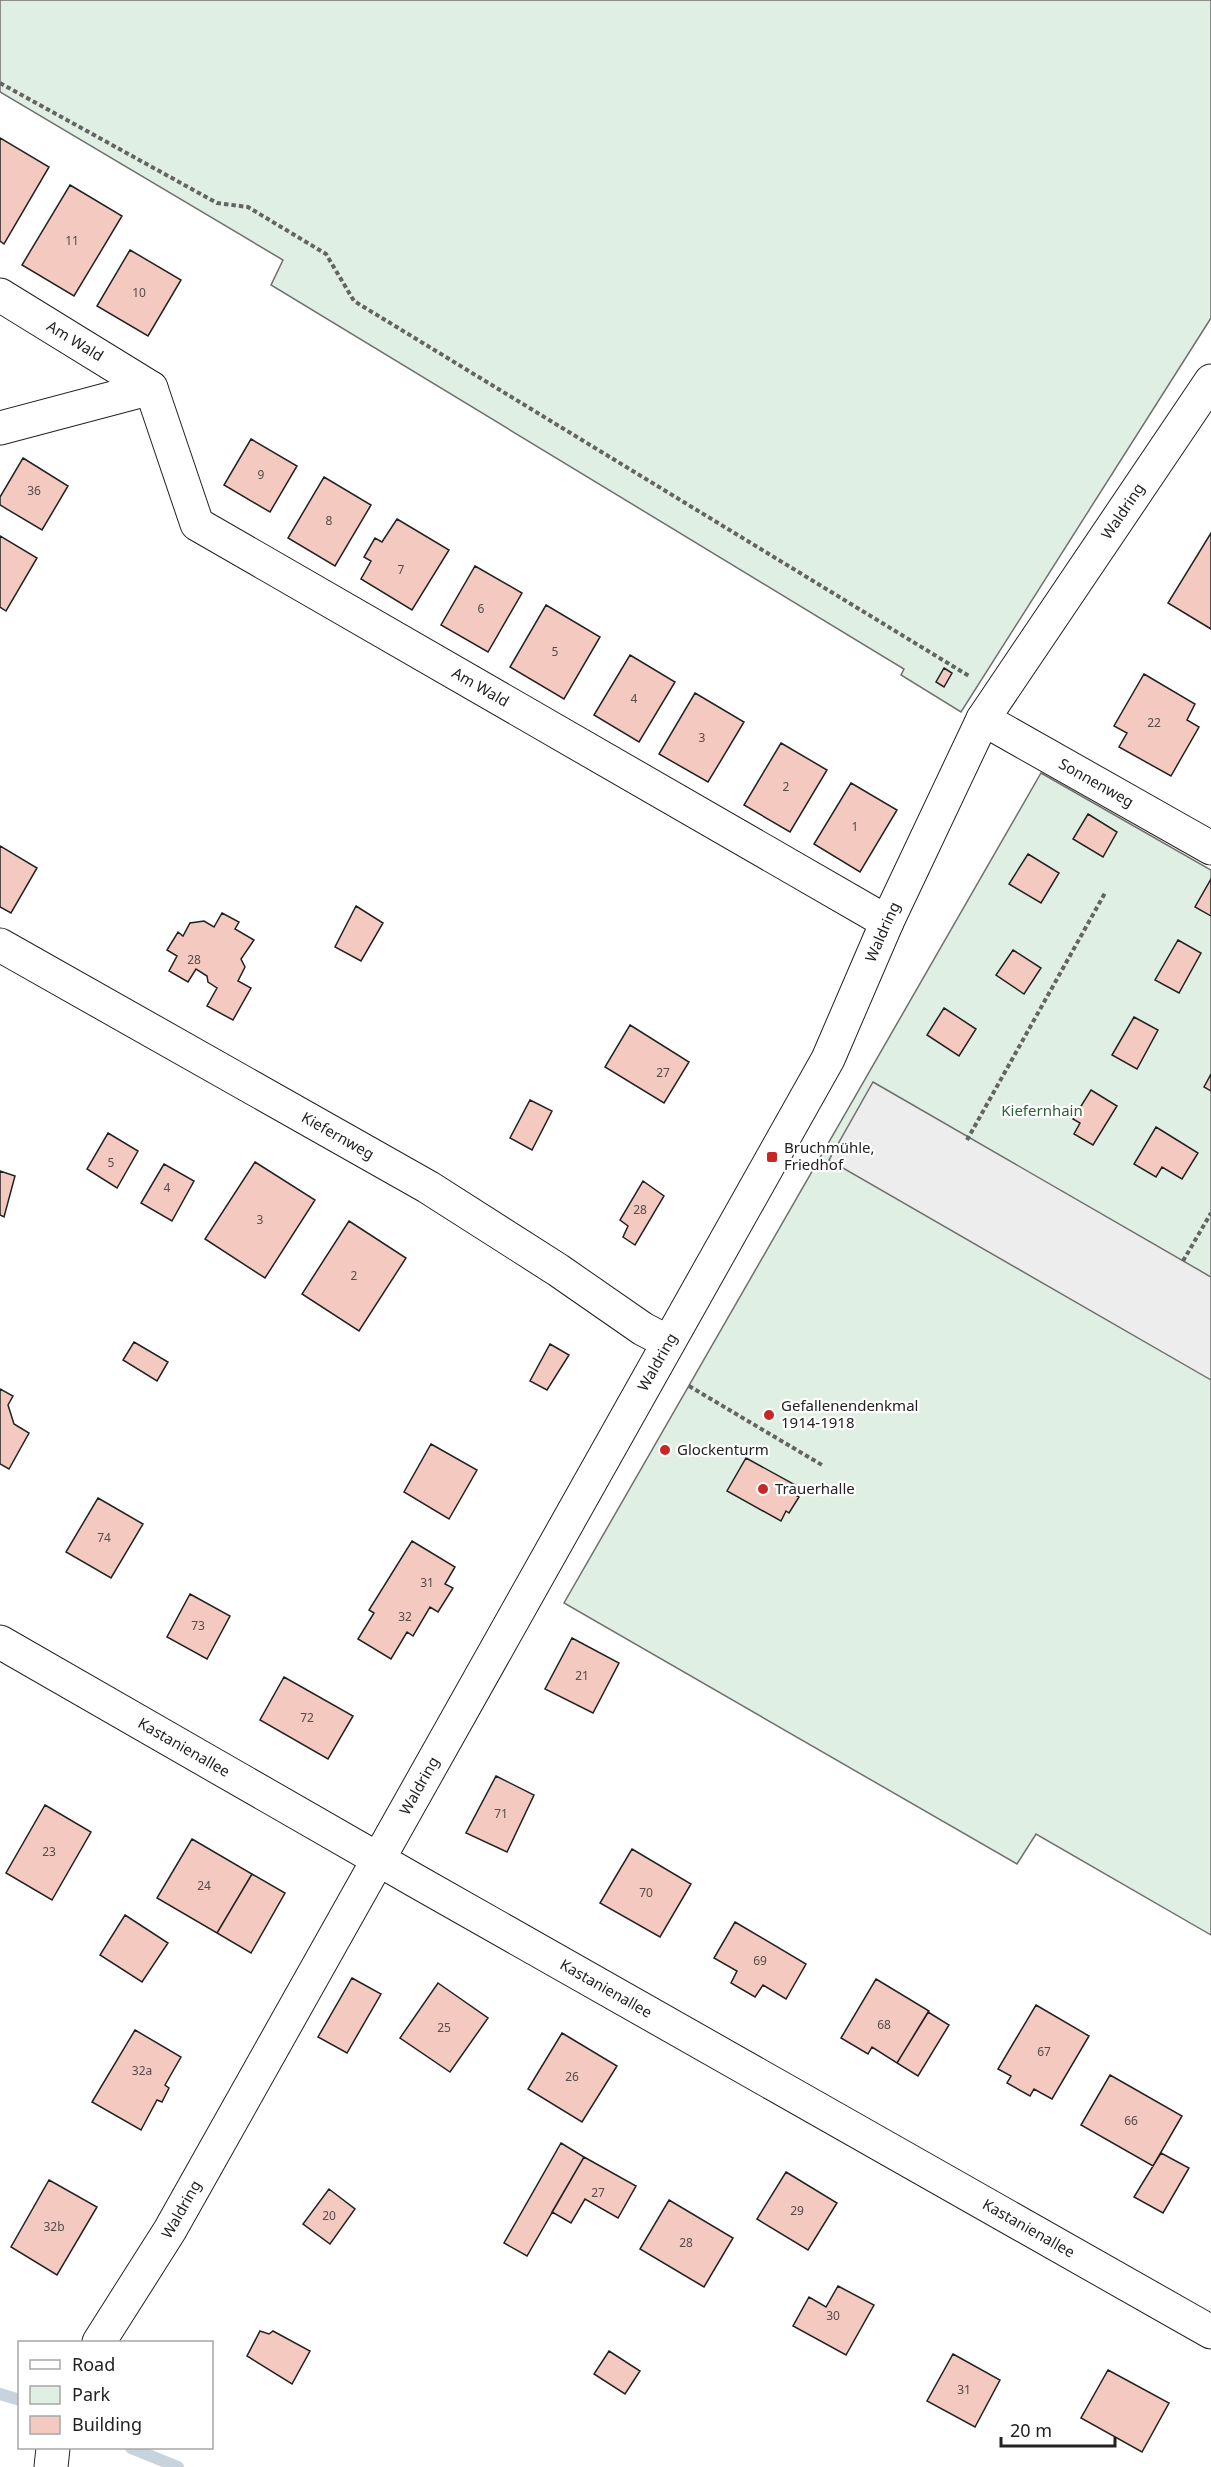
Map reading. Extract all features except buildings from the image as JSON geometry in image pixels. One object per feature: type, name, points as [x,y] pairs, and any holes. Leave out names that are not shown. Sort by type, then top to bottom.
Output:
[{"type":"street","name":"Am Wald","points":[[0,295],[151,388],[197,524],[887,922]]},
{"type":"street","name":"Waldring","points":[[100,2341],[170,2230],[828,1059],[887,922],[983,719],[1211,381]]},
{"type":"street","points":[[0,428],[151,388]]},
{"type":"street","name":"Sonnenweg","points":[[983,719],[1211,848]]},
{"type":"street","name":"Kiefernweg","points":[[0,945],[428,1187],[558,1270],[643,1329],[668,1342]]},
{"type":"street","name":"Kastanienallee","points":[[0,1642],[1211,2332]]},
{"type":"path","points":[[0,83],[217,203],[248,207],[326,254],[354,302],[970,677],[983,719]]},
{"type":"path","points":[[967,1140],[1105,893]]},
{"type":"path","points":[[1184,1261],[1211,1213]]},
{"type":"path","points":[[689,1386],[822,1465]]},
{"type":"green space","points":[[0,0],[1211,0],[1211,318],[961,712],[901,675],[904,669],[271,285],[283,260],[0,92]]},
{"type":"green space","name":"Kiefernhain","points":[[1041,773],[1211,870],[1211,1935],[1036,1834],[1017,1864],[564,1603]]},
{"type":"shaded area","points":[[873,1082],[1211,1277],[1211,1380],[829,1160]]},
{"type":"waterway","points":[[0,2394],[18,2399]]},
{"type":"waterway","points":[[133,2449],[178,2467]]},
{"type":"place","name":"Bruchmühle, Friedhof","points":[[772,1157]]},
{"type":"place","name":"Gefallenendenkmal 1914-1918","points":[[769,1415]]},
{"type":"place","name":"Glockenturm","points":[[665,1450]]},
{"type":"place","name":"Trauerhalle","points":[[763,1489]]}]
